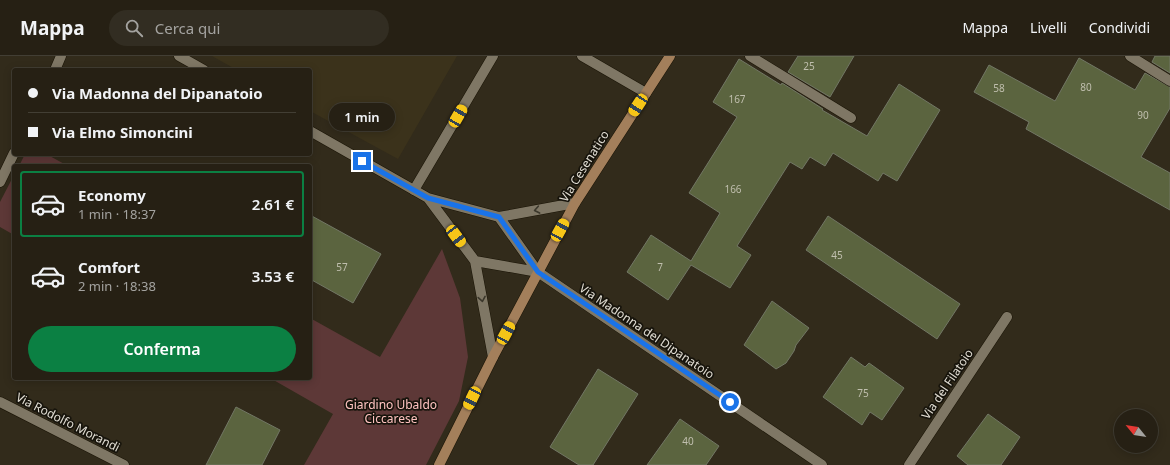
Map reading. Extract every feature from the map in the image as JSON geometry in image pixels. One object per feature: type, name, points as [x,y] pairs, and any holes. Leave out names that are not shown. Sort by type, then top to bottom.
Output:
[{"type":"main road","name":"Via Cesenatico","points":[[439,465],[493,357],[576,202],[670,56]]},
{"type":"street","points":[[56,68],[61,56]]},
{"type":"street","points":[[179,56],[200,68]]},
{"type":"street","points":[[414,190],[493,56]]},
{"type":"street","points":[[582,56],[646,93]]},
{"type":"street","points":[[750,56],[850,118]]},
{"type":"street","points":[[1130,56],[1170,81]]},
{"type":"street","points":[[312,132],[428,198],[499,217],[576,202]]},
{"type":"street","points":[[0,182],[13,156]]},
{"type":"street","points":[[428,198],[475,261],[493,357]]},
{"type":"street","points":[[499,217],[538,272]]},
{"type":"street","points":[[475,261],[538,272]]},
{"type":"street","name":"Via Madonna del Dipanatoio","points":[[538,272],[822,465]]},
{"type":"street","name":"Via del Filatoio","points":[[909,465],[1007,317]]},
{"type":"street","name":"Via Rodolfo Morandi","points":[[0,402],[124,465]]},
{"type":"shaded area","points":[[212,56],[457,56],[398,159],[312,112],[312,68],[233,68]]},
{"type":"green space","points":[[24,156],[50,156],[64,164],[20,164]]},
{"type":"green space","points":[[12,179],[12,234],[0,227],[0,202]]},
{"type":"green space","name":"Giardino Ubaldo Ciccarese","points":[[442,249],[460,298],[468,357],[459,401],[426,465],[304,465],[333,414],[274,380],[312,380],[312,319],[380,357]]},
{"type":"building","points":[[798,56],[854,56],[830,97],[788,72]]},
{"type":"building","points":[[1155,56],[1170,56],[1170,73],[1152,62]]},
{"type":"building","points":[[1079,58],[1135,90],[1145,73],[1170,87],[1170,108],[1141,157],[1170,173],[1170,210],[1026,129],[1029,122],[974,92],[989,65],[1055,101]]},
{"type":"building","points":[[739,59],[781,85],[782,83],[823,109],[822,110],[867,136],[899,84],[940,110],[897,181],[883,173],[878,181],[833,153],[825,166],[810,157],[802,169],[790,162],[737,246],[751,255],[730,288],[691,265],[668,300],[627,272],[651,235],[691,261],[720,213],[689,193],[737,117],[713,102]]},
{"type":"building","points":[[312,216],[381,254],[353,303],[312,280]]},
{"type":"building","points":[[828,216],[960,304],[937,339],[806,250]]},
{"type":"building","points":[[772,301],[809,328],[796,345],[786,363],[776,369],[744,345]]},
{"type":"building","points":[[851,357],[865,367],[869,363],[904,388],[882,420],[870,412],[862,425],[823,397]]},
{"type":"building","points":[[598,369],[638,394],[593,465],[579,465],[550,447]]},
{"type":"building","points":[[236,407],[280,430],[262,465],[206,465]]},
{"type":"building","points":[[988,414],[1020,437],[1001,465],[968,465],[957,456]]},
{"type":"building","points":[[680,419],[719,446],[706,465],[647,465]]},
{"type":"route","points":[[362,161],[428,198],[499,217],[538,272],[730,402]]}]
